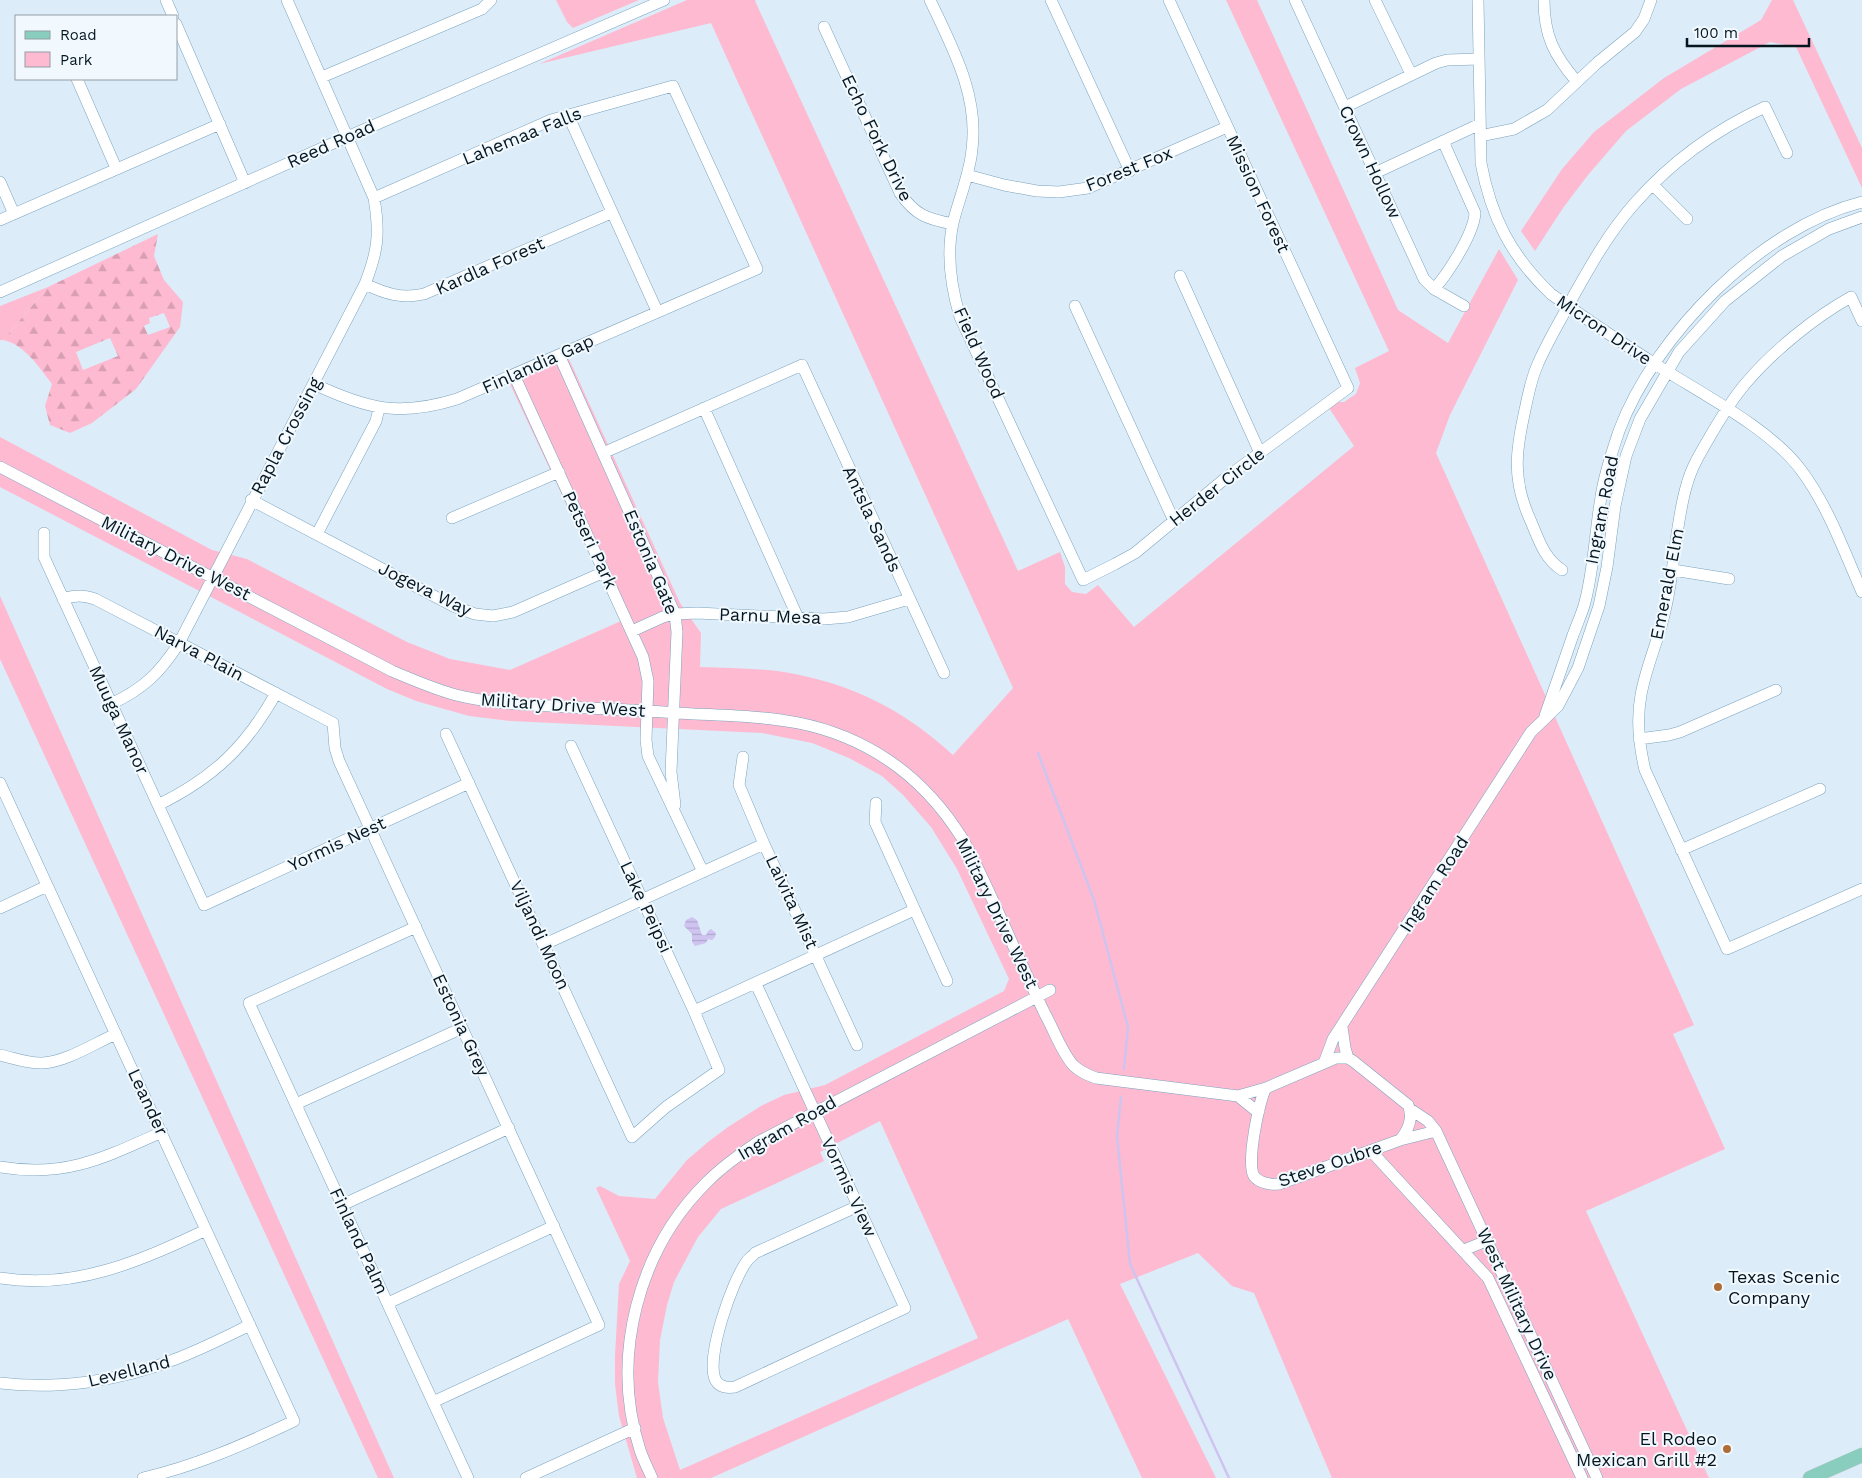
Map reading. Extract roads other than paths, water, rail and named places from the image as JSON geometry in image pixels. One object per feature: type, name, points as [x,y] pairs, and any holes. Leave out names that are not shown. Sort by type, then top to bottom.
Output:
[{"type":"main road","points":[[1810,1478],[1862,1455]]},
{"type":"street","points":[[166,0],[173,15]]},
{"type":"street","name":"Rapla Crossing","points":[[112,704],[134,693],[148,681],[162,666],[178,643],[251,500],[314,384],[365,284],[374,262],[378,223],[374,198],[287,0]]},
{"type":"street","points":[[322,77],[482,9],[491,0]]},
{"type":"street","name":"Reed Road","points":[[0,292],[347,137],[664,0]]},
{"type":"street","name":"Field Wood","points":[[930,0],[959,62],[969,97],[973,148],[968,175],[953,224],[950,262],[960,317],[1083,580]]},
{"type":"street","points":[[1051,0],[1130,171]]},
{"type":"street","name":"Mission Forest","points":[[1169,0],[1348,388]]},
{"type":"street","name":"Crown Hollow","points":[[1295,0],[1424,279],[1434,289],[1464,306]]},
{"type":"street","points":[[1375,0],[1411,74]]},
{"type":"street","name":"Micron Drive","points":[[1478,0],[1481,163],[1485,184],[1498,223],[1512,249],[1536,280],[1551,294],[1655,364],[1727,409],[1774,442],[1801,469],[1823,505],[1862,592]]},
{"type":"street","points":[[1544,0],[1546,30],[1553,49],[1563,66],[1577,82]]},
{"type":"street","points":[[1375,173],[1443,141],[1480,130],[1502,132],[1526,124],[1547,110],[1597,63],[1635,32],[1644,19],[1651,0]]},
{"type":"street","name":"Echo Fork Drive","points":[[824,26],[904,200],[920,214],[953,224]]},
{"type":"street","points":[[178,29],[245,183]]},
{"type":"street","points":[[1345,107],[1436,63],[1447,60],[1479,59]]},
{"type":"street","points":[[77,80],[116,168]]},
{"type":"street","name":"Lahemaa Falls","points":[[374,198],[551,120],[673,86],[757,269]]},
{"type":"street","points":[[1562,570],[1554,565],[1546,556],[1524,505],[1516,476],[1516,459],[1519,435],[1532,381],[1538,364],[1568,306],[1614,229],[1671,167],[1726,126],[1765,107],[1787,153]]},
{"type":"street","points":[[568,115],[657,311]]},
{"type":"street","points":[[0,220],[220,124]]},
{"type":"street","name":"Forest Fox","points":[[968,175],[1004,185],[1038,191],[1059,192],[1088,188],[1227,127]]},
{"type":"street","points":[[1434,289],[1443,280],[1452,265],[1473,225],[1475,213],[1443,141]]},
{"type":"street","points":[[0,182],[14,214]]},
{"type":"street","points":[[1653,185],[1687,219]]},
{"type":"street","name":"Ingram Road","points":[[1544,718],[1585,602],[1601,494],[1608,467],[1620,430],[1655,364],[1685,324],[1710,296],[1775,241],[1823,215],[1862,202]]},
{"type":"street","name":"Kardla Forest","points":[[365,284],[398,297],[413,297],[424,294],[612,213]]},
{"type":"street","points":[[1823,215],[1829,229]]},
{"type":"street","name":"Ingram Road","points":[[1324,1063],[1332,1039],[1342,1027],[1531,732],[1558,706],[1578,668],[1599,606],[1607,567],[1615,506],[1626,456],[1640,419],[1679,352],[1725,301],[1782,256],[1829,229],[1862,216]]},
{"type":"street","name":"Finlandia Gap","points":[[314,384],[343,398],[379,408],[420,409],[438,405],[457,399],[757,269]]},
{"type":"street","points":[[1180,276],[1260,453]]},
{"type":"street","name":"Emerald Elm","points":[[1862,321],[1851,297],[1816,319],[1765,362],[1745,384],[1727,409],[1696,460],[1683,499],[1670,589],[1660,634],[1641,694],[1638,711],[1639,739],[1645,770],[1727,948],[1862,889]]},
{"type":"street","points":[[1075,306],[1174,521]]},
{"type":"street","name":"Estonia Gate","points":[[559,355],[675,614],[677,632],[671,772],[676,812]]},
{"type":"street","name":"Antsla Sands","points":[[704,408],[802,365],[944,672]]},
{"type":"street","name":"Petseri Park","points":[[514,374],[643,657],[648,681],[647,711]]},
{"type":"street","name":"Herder Circle","points":[[1083,580],[1135,553],[1196,502],[1348,388]]},
{"type":"street","points":[[317,534],[376,420],[379,408]]},
{"type":"street","points":[[603,452],[704,408],[798,618]]},
{"type":"street","name":"Military Drive West","points":[[0,467],[392,671],[419,683],[456,695],[527,705],[772,718],[818,727],[842,735],[869,748],[910,777],[947,816],[969,851],[1037,997]]},
{"type":"street","points":[[452,518],[559,472]]},
{"type":"street","name":"Jogeva Way","points":[[251,500],[453,606],[474,614],[493,616],[513,612],[604,572]]},
{"type":"street","name":"Muuga Manor","points":[[44,533],[44,557],[204,905]]},
{"type":"street","points":[[1673,570],[1729,579]]},
{"type":"street","name":"Narva Plain","points":[[63,599],[72,595],[84,595],[95,599],[333,723]]},
{"type":"street","name":"Parnu Mesa","points":[[632,631],[663,617],[675,614],[697,613],[824,619],[848,617],[909,599]]},
{"type":"street","points":[[1578,623],[1592,626]]},
{"type":"street","points":[[1639,739],[1680,732],[1776,690]]},
{"type":"street","points":[[158,805],[185,791],[212,772],[233,753],[250,735],[276,694]]},
{"type":"street","name":"Estonia Gate","points":[[647,711],[646,740],[648,756],[703,872]]},
{"type":"street","name":"Estonia Grey","points":[[333,723],[335,748],[339,760],[599,1325],[433,1402]]},
{"type":"street","name":"Viljandi Moon","points":[[446,734],[545,944],[632,1137],[666,1107],[719,1070]]},
{"type":"street","name":"Lake Peipsi","points":[[572,746],[694,1011],[719,1070]]},
{"type":"street","name":"Laivita Mist","points":[[743,757],[739,785],[764,844],[858,1045]]},
{"type":"street","name":"Yormis Nest","points":[[204,905],[469,783]]},
{"type":"street","name":"Leander","points":[[1,786],[294,1421],[216,1456],[163,1474],[143,1478]]},
{"type":"street","points":[[1681,850],[1820,789]]},
{"type":"street","points":[[876,803],[875,822],[948,981]]},
{"type":"street","points":[[545,944],[764,844]]},
{"type":"street","points":[[0,908],[47,886]]},
{"type":"street","points":[[694,1011],[914,910]]},
{"type":"street","name":"Finland Palm","points":[[416,927],[249,1003],[468,1478]]},
{"type":"street","name":"Vormis View","points":[[756,984],[905,1308],[735,1387],[728,1388],[720,1385],[714,1374],[717,1338],[722,1315],[747,1260],[755,1253],[858,1206]]},
{"type":"street","name":"Ingram Road","points":[[652,1478],[640,1450],[630,1395],[629,1361],[632,1325],[639,1295],[650,1265],[677,1218],[692,1199],[707,1182],[733,1159],[758,1142],[814,1111],[1050,990]]},
{"type":"street","points":[[1037,997],[1068,1058],[1076,1068],[1096,1078],[1238,1096],[1266,1088],[1336,1058],[1348,1058]]},
{"type":"street","points":[[1342,1027],[1344,1048],[1348,1058],[1410,1109],[1428,1121],[1436,1131],[1400,1140]]},
{"type":"street","points":[[296,1104],[462,1028]]},
{"type":"street","points":[[0,1055],[29,1062],[49,1061],[66,1056],[116,1034]]},
{"type":"street","name":"Steve Oubre","points":[[1266,1088],[1259,1111],[1251,1170],[1255,1177],[1271,1185],[1279,1184],[1400,1140],[1408,1127],[1411,1116],[1410,1109]]},
{"type":"street","points":[[1238,1096],[1259,1111]]},
{"type":"street","points":[[342,1205],[509,1128]]},
{"type":"street","name":"West Military Drive","points":[[1436,1131],[1486,1241],[1535,1340],[1597,1478]]},
{"type":"street","points":[[0,1168],[35,1171],[72,1168],[110,1155],[162,1132]]},
{"type":"street","name":"West Military Drive","points":[[1371,1151],[1488,1278],[1582,1478]]},
{"type":"street","points":[[388,1303],[554,1226]]},
{"type":"street","points":[[0,1278],[34,1280],[93,1275],[122,1267],[155,1254],[206,1230]]},
{"type":"street","points":[[1464,1250],[1486,1241]]},
{"type":"street","name":"Levelland","points":[[0,1383],[38,1386],[68,1384],[105,1379],[141,1371],[181,1357],[250,1325]]},
{"type":"street","points":[[1520,1346],[1535,1340]]},
{"type":"street","points":[[526,1478],[635,1428]]},
{"type":"waterway","points":[[1038,753],[1094,900],[1128,1027],[1124,1069]]},
{"type":"waterway","points":[[1121,1097],[1117,1136],[1130,1264],[1229,1478]]},
{"type":"place","name":"Texas Scenic Company","points":[[1718,1287]]},
{"type":"place","name":"El Rodeo Mexican Grill #2","points":[[1727,1449]]}]
